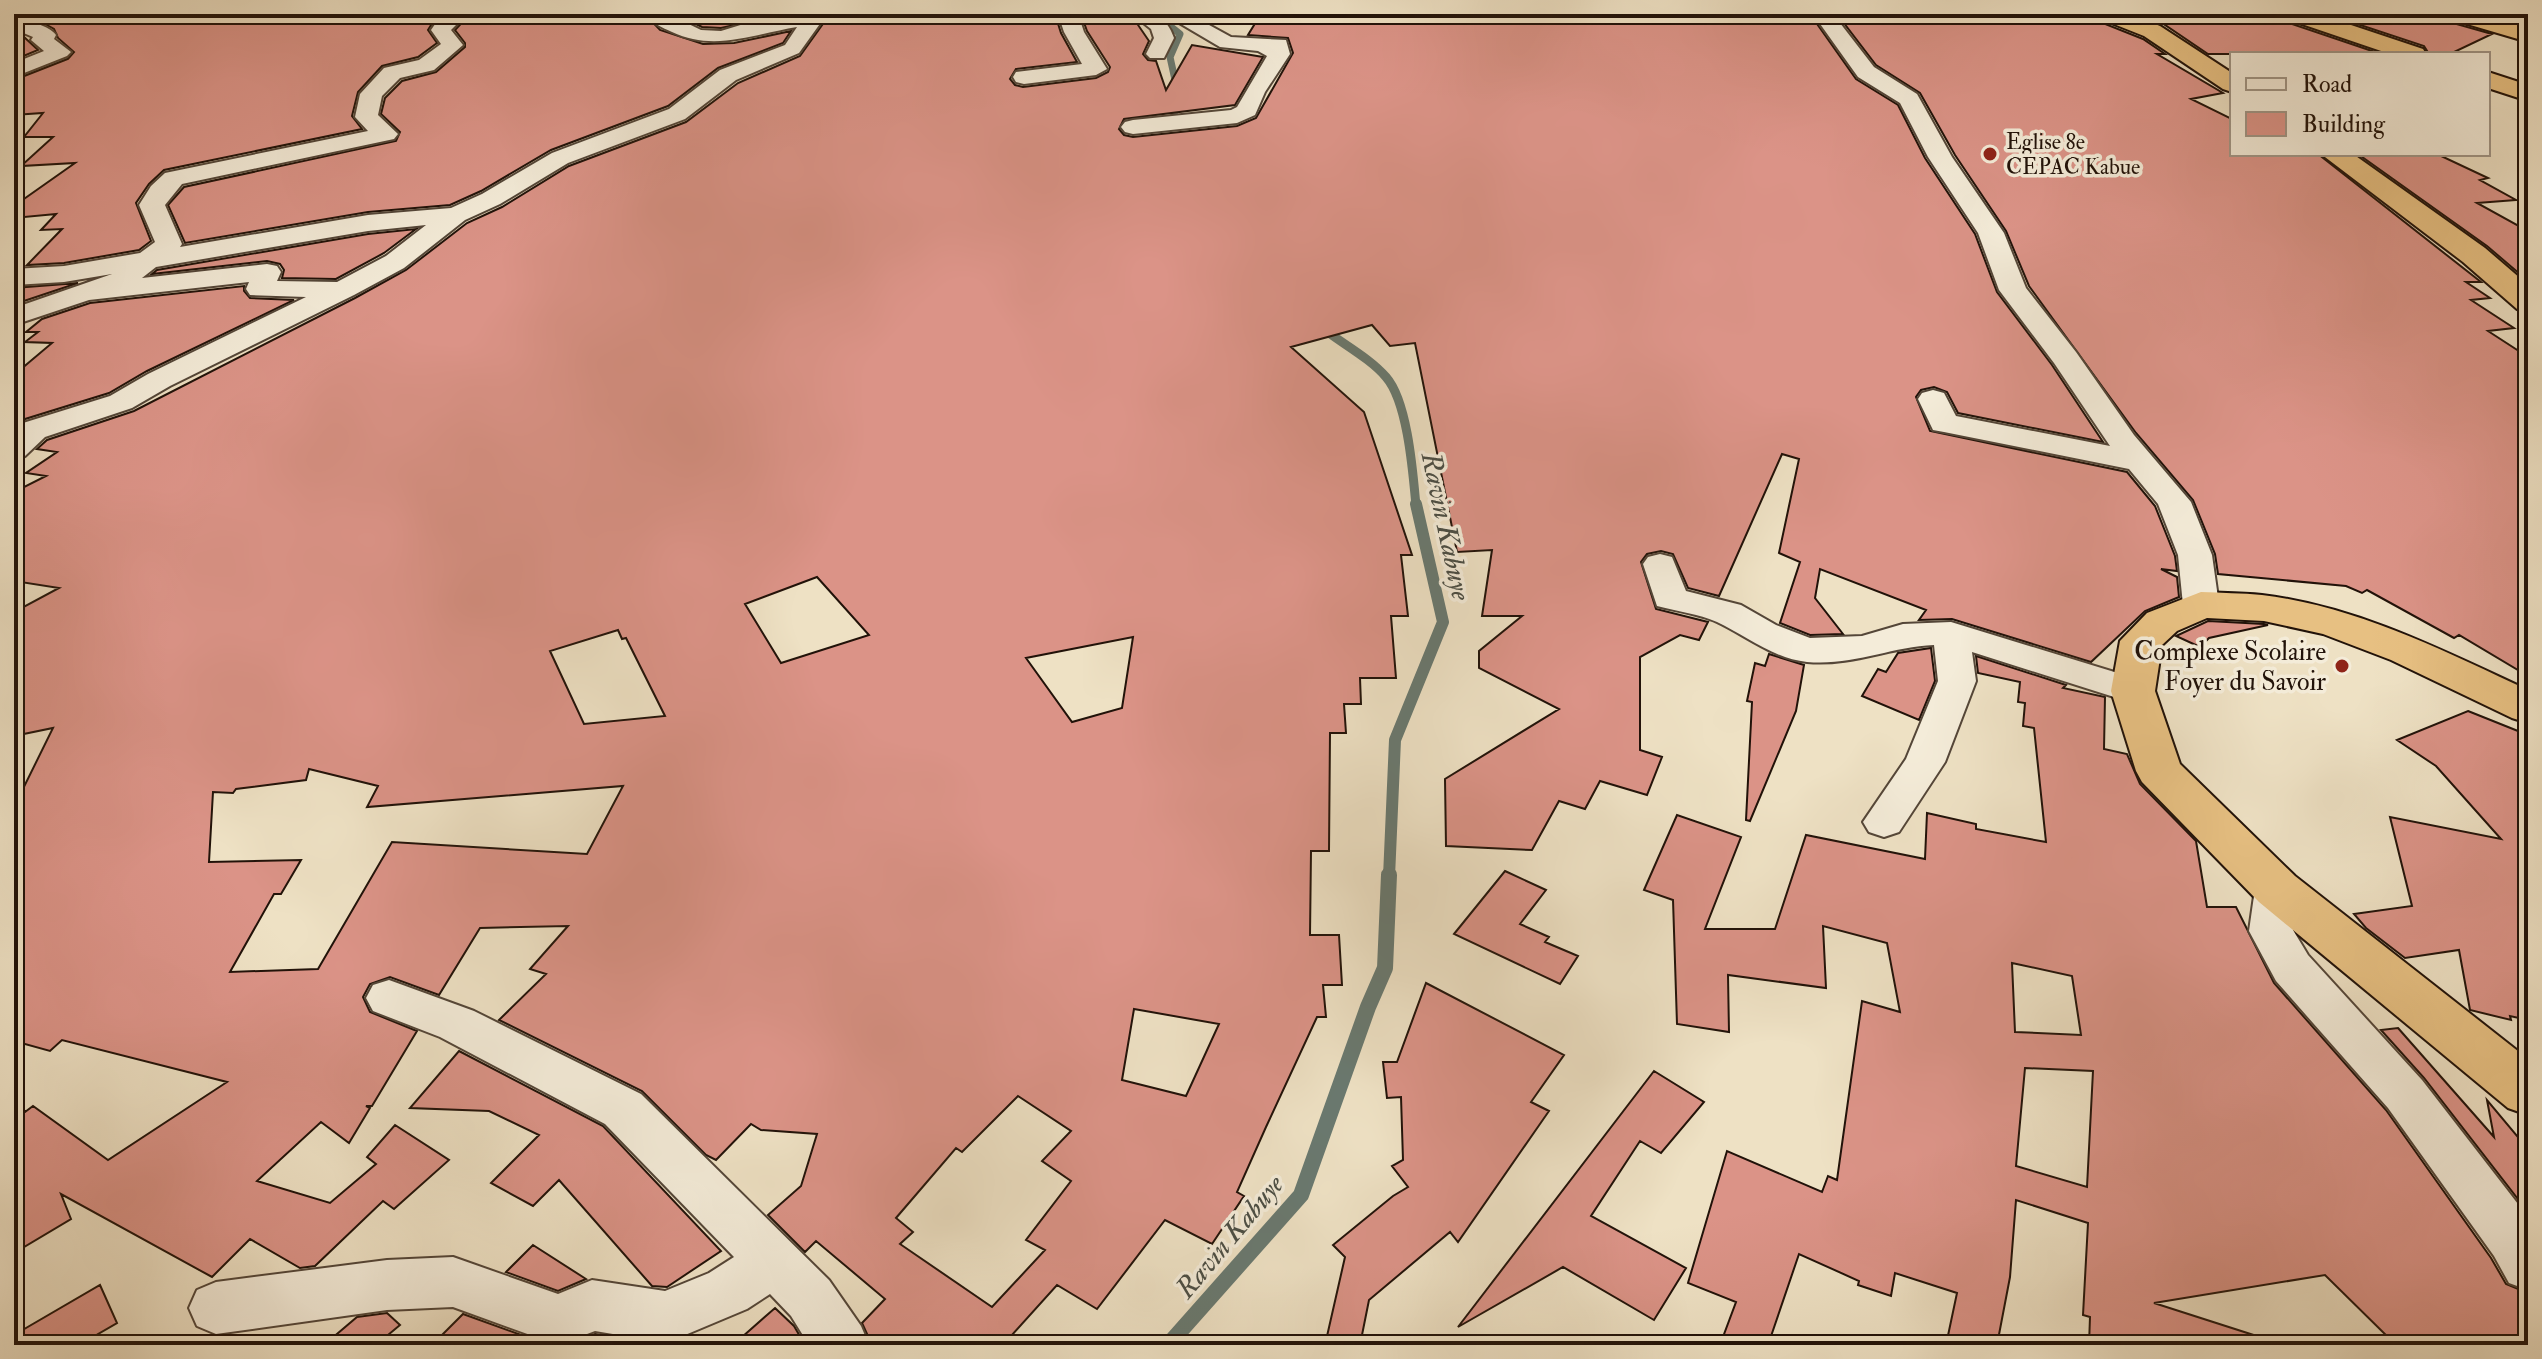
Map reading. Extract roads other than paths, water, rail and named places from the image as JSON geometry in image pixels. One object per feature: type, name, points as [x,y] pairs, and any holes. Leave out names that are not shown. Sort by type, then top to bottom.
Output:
[{"type":"highway","points":[[2109,14],[2152,31],[2230,83]]},
{"type":"highway","points":[[2295,14],[2408,52]]},
{"type":"highway","points":[[2458,14],[2528,35]]},
{"type":"highway","points":[[2490,81],[2528,93]]},
{"type":"highway","points":[[2338,156],[2474,255],[2528,302]]},
{"type":"highway","points":[[2528,708],[2406,650],[2335,624],[2264,608],[2201,605],[2162,622],[2141,641],[2133,691],[2159,771],[2277,889],[2528,1091]]},
{"type":"street","points":[[17,20],[53,14]]},
{"type":"street","points":[[14,317],[119,282],[169,244],[152,205],[160,191],[174,178],[386,134],[366,117],[371,94],[392,73],[426,65],[453,45],[441,30],[446,20],[457,14]]},
{"type":"street","points":[[658,14],[660,19],[697,36],[722,37],[747,29],[814,17]]},
{"type":"street","points":[[1024,77],[1096,69],[1074,32],[1068,14]]},
{"type":"street","points":[[1142,14],[1160,26],[1164,38],[1157,54]]},
{"type":"street","points":[[1133,127],[1237,116],[1247,110],[1250,93],[1279,49],[1227,43],[1174,14]]},
{"type":"street","points":[[1823,14],[1866,72],[1909,99],[1940,157],[1991,233],[2013,290],[2174,502],[2195,555],[2201,605]]},
{"type":"street","points":[[14,449],[34,430],[121,402],[395,262],[456,215],[491,199],[560,158],[677,114],[728,75],[792,49],[814,17]]},
{"type":"street","points":[[14,71],[60,52],[41,40],[46,35],[17,20]]},
{"type":"street","points":[[14,277],[64,274],[368,223],[456,215]]},
{"type":"street","points":[[85,292],[267,272],[260,289],[344,289]]},
{"type":"street","points":[[1933,399],[1944,423],[2141,462]]},
{"type":"street","points":[[1660,564],[1670,598],[1728,613],[1763,633],[1806,650],[1865,648],[1903,635],[1951,633],[2133,691]]},
{"type":"street","points":[[1884,822],[1925,762],[1957,681],[1951,633]]},
{"type":"street","points":[[2277,889],[2271,931],[2292,968],[2405,1094],[2513,1239],[2528,1266]]},
{"type":"street","points":[[389,998],[457,1024],[623,1109],[810,1298],[841,1345]]},
{"type":"street","points":[[216,1308],[387,1285],[453,1282],[560,1320],[592,1305],[666,1317],[728,1291],[773,1262]]},
{"type":"waterway","name":"Ravin Kabuye","points":[[1155,14],[1180,34],[1170,57],[1177,89],[1174,116],[1163,125]]},
{"type":"waterway","points":[[14,75],[86,51]]},
{"type":"waterway","name":"Ravin Kabuye","points":[[1321,327],[1372,363],[1393,388],[1400,403],[1408,439],[1416,506]]},
{"type":"waterway","name":"Ravin Kabuye","points":[[1389,877],[1395,740],[1443,622],[1416,504]]},
{"type":"waterway","name":"Ravin Kabuye","points":[[1168,1345],[1301,1195],[1368,1007],[1385,968],[1389,875]]},
{"type":"place","name":"Eglise 8e CEPAC Kabue","points":[[1990,154]]},
{"type":"place","name":"Complexe Scolaire Foyer du Savoir","points":[[2342,666]]}]
